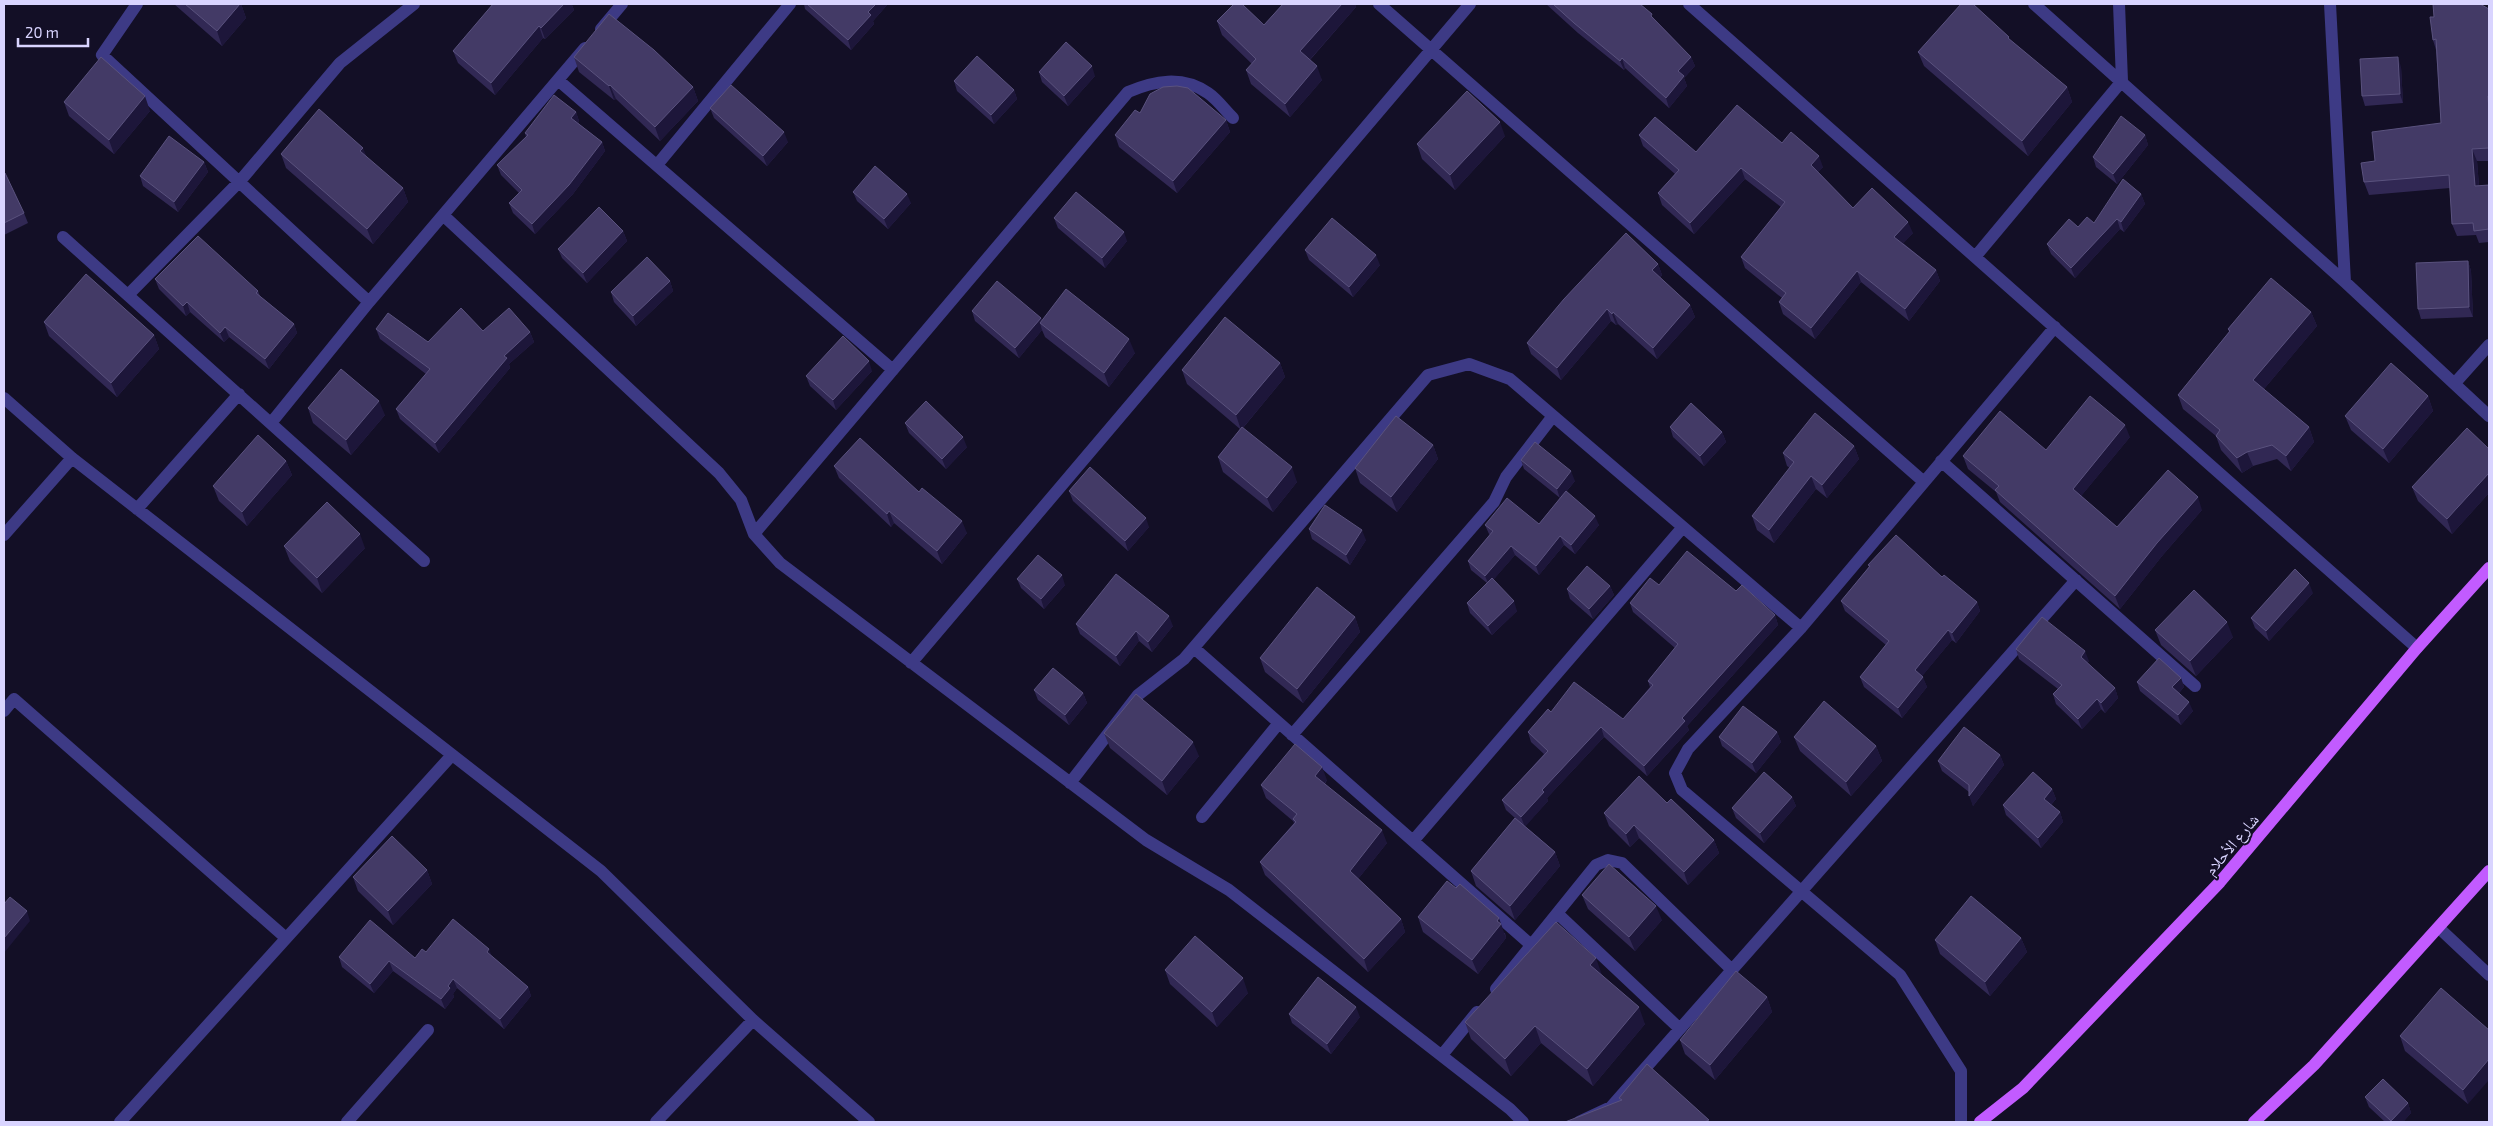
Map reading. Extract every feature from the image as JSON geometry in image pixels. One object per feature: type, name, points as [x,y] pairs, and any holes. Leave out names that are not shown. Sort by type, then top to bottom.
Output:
[{"type":"main road","name":"شارع الأحلام","points":[[1980,1122],[2023,1088],[2220,882],[2417,648],[2489,568]]},
{"type":"main road","points":[[2254,1122],[2314,1065],[2489,871]]},
{"type":"street","points":[[137,4],[102,56],[369,302]]},
{"type":"street","points":[[128,295],[240,182],[340,63],[414,4]]},
{"type":"street","points":[[271,423],[369,302],[622,4]]},
{"type":"street","points":[[657,165],[790,4]]},
{"type":"street","points":[[1379,4],[1924,482]]},
{"type":"street","points":[[911,663],[1470,4]]},
{"type":"street","points":[[1689,4],[2417,648]]},
{"type":"street","points":[[2034,4],[2346,282],[2489,416]]},
{"type":"street","points":[[1975,257],[2122,81],[2119,4]]},
{"type":"street","points":[[2330,4],[2346,282]]},
{"type":"street","points":[[558,80],[893,370]]},
{"type":"street","points":[[754,534],[1128,92],[1152,82],[1182,82],[1208,92],[1233,118]]},
{"type":"street","points":[[443,215],[719,473],[741,500],[754,534],[780,563],[1146,840],[1230,890],[1442,1055],[1510,1109],[1523,1122]]},
{"type":"street","points":[[63,237],[424,561]]},
{"type":"street","points":[[1961,1122],[1961,1071],[1900,975],[1682,790],[1675,772],[1688,749],[1801,628],[2054,327]]},
{"type":"street","points":[[2455,383],[2489,345]]},
{"type":"street","points":[[1070,782],[1138,695],[1184,659],[1194,648],[1428,375],[1469,364],[1510,379],[1801,628]]},
{"type":"street","points":[[136,509],[239,394]]},
{"type":"street","points":[[4,398],[72,458],[136,509],[601,871],[753,1020],[869,1122]]},
{"type":"street","points":[[1292,735],[1494,502],[1506,477],[1553,416]]},
{"type":"street","points":[[4,535],[72,458]]},
{"type":"street","points":[[1941,461],[2194,686]]},
{"type":"street","points":[[1412,841],[1683,527]]},
{"type":"street","points":[[1580,1122],[1611,1107],[2076,580]]},
{"type":"street","points":[[1194,648],[1531,945]]},
{"type":"street","points":[[4,711],[14,699],[286,938]]},
{"type":"street","points":[[1202,817],[1278,723]]},
{"type":"street","points":[[120,1122],[452,755]]},
{"type":"street","points":[[1442,1055],[1558,914],[1596,864],[1608,860],[1622,863],[1732,970]]},
{"type":"street","points":[[1558,914],[1680,1028]]},
{"type":"street","points":[[2439,928],[2489,975]]},
{"type":"street","points":[[656,1122],[753,1020]]},
{"type":"street","points":[[347,1122],[428,1030]]},
{"type":"building","points":[[185,4],[240,4],[217,31]]},
{"type":"building","points":[[493,4],[564,4],[541,28],[539,26],[491,83],[453,51]]},
{"type":"building","points":[[807,4],[876,4],[868,12],[871,15],[848,40]]},
{"type":"building","points":[[1234,4],[1242,4],[1264,25],[1283,4],[1342,4],[1300,51],[1317,66],[1285,104],[1246,70],[1256,59],[1217,21]]},
{"type":"building","points":[[1553,4],[1640,4],[1652,14],[1651,16],[1691,57],[1678,71],[1684,76],[1666,98],[1622,58],[1620,61]]},
{"type":"building","points":[[1961,4],[1973,4],[2008,38],[2067,87],[2022,141],[1918,52]]},
{"type":"building","points":[[2433,4],[2480,4],[2489,9],[2489,148],[2472,149],[2475,186],[2489,185],[2489,229],[2474,231],[2473,223],[2452,224],[2449,175],[2364,182],[2361,163],[2375,161],[2372,132],[2441,123],[2436,39],[2433,40],[2430,17],[2434,17]]},
{"type":"building","points":[[609,14],[654,50],[693,87],[655,127],[610,85],[574,57]]},
{"type":"building","points":[[1066,42],[1092,66],[1064,96],[1039,72]]},
{"type":"building","points":[[977,56],[1014,90],[991,115],[954,81]]},
{"type":"building","points":[[101,57],[145,96],[109,140],[64,102]]},
{"type":"building","points":[[2398,57],[2400,94],[2362,96],[2360,59]]},
{"type":"building","points":[[731,85],[784,132],[763,156],[710,108]]},
{"type":"building","points":[[1177,86],[1188,88],[1226,120],[1173,181],[1115,135],[1135,110],[1140,113],[1150,94],[1163,87]]},
{"type":"building","points":[[1467,91],[1500,122],[1450,175],[1417,144]]},
{"type":"building","points":[[554,95],[576,112],[571,118],[602,142],[569,185],[532,224],[509,203],[522,190],[497,165],[528,135],[525,133]]},
{"type":"building","points":[[1737,105],[1782,143],[1791,132],[1819,156],[1811,165],[1853,208],[1872,188],[1908,222],[1894,237],[1936,270],[1905,309],[1857,271],[1811,328],[1779,302],[1786,293],[1741,257],[1785,202],[1741,168],[1690,223],[1658,193],[1679,170],[1639,135],[1655,117],[1696,152]]},
{"type":"building","points":[[319,109],[363,148],[360,151],[403,188],[367,229],[281,154]]},
{"type":"building","points":[[2121,116],[2145,135],[2113,174],[2093,157]]},
{"type":"building","points":[[169,136],[204,162],[174,202],[140,176]]},
{"type":"building","points":[[875,166],[907,194],[884,219],[853,192]]},
{"type":"building","points":[[4,174],[24,213],[4,223]]},
{"type":"building","points":[[2123,179],[2141,194],[2121,222],[2117,219],[2071,268],[2047,244],[2069,219],[2078,227],[2087,217],[2094,223]]},
{"type":"building","points":[[1076,192],[1124,232],[1102,258],[1054,218]]},
{"type":"building","points":[[599,207],[623,231],[583,273],[558,249]]},
{"type":"building","points":[[1332,218],[1376,255],[1349,287],[1305,250]]},
{"type":"building","points":[[1626,233],[1658,264],[1652,270],[1690,305],[1653,348],[1613,312],[1612,314],[1607,309],[1557,368],[1527,343],[1564,299]]},
{"type":"building","points":[[198,236],[258,291],[256,293],[294,324],[265,359],[225,327],[220,333],[187,302],[183,306],[155,279]]},
{"type":"building","points":[[647,257],[670,281],[633,316],[611,292]]},
{"type":"building","points":[[2468,261],[2469,307],[2418,309],[2416,263]]},
{"type":"building","points":[[86,274],[154,335],[111,383],[44,322]]},
{"type":"building","points":[[2271,278],[2311,312],[2253,380],[2309,427],[2286,456],[2272,445],[2247,452],[2237,458],[2216,436],[2220,430],[2178,395],[2230,331],[2228,329]]},
{"type":"building","points":[[997,281],[1041,318],[1015,348],[972,311]]},
{"type":"building","points":[[1066,289],[1129,339],[1104,373],[1040,323]]},
{"type":"building","points":[[461,308],[483,331],[509,308],[530,332],[504,356],[507,358],[435,443],[396,409],[430,369],[376,329],[388,313],[428,342]]},
{"type":"building","points":[[1225,317],[1280,363],[1236,415],[1182,370]]},
{"type":"building","points":[[843,336],[869,361],[833,400],[806,376]]},
{"type":"building","points":[[2391,363],[2428,396],[2383,449],[2345,416]]},
{"type":"building","points":[[341,369],[379,401],[346,440],[308,408]]},
{"type":"building","points":[[2090,396],[2125,425],[2073,489],[2117,527],[2168,470],[2198,497],[2157,543],[2115,596],[1995,490],[1999,486],[1963,456],[2000,411],[2046,450]]},
{"type":"building","points":[[926,401],[963,437],[942,459],[905,423]]},
{"type":"building","points":[[1691,403],[1722,432],[1700,456],[1670,427]]},
{"type":"building","points":[[1815,413],[1854,446],[1822,485],[1811,476],[1769,530],[1752,516],[1794,462],[1783,453]]},
{"type":"building","points":[[1396,416],[1433,445],[1391,497],[1355,468]]},
{"type":"building","points":[[1242,427],[1292,467],[1267,498],[1218,457]]},
{"type":"building","points":[[2467,428],[2489,449],[2489,473],[2447,519],[2412,487]]},
{"type":"building","points":[[258,435],[286,461],[242,512],[213,486]]},
{"type":"building","points":[[860,438],[919,492],[922,488],[962,521],[937,551],[889,511],[887,514],[834,466]]},
{"type":"building","points":[[1535,442],[1571,471],[1557,489],[1521,460]]},
{"type":"building","points":[[1090,467],[1146,518],[1125,541],[1069,491]]},
{"type":"building","points":[[1566,491],[1595,516],[1571,545],[1560,536],[1536,566],[1511,546],[1485,576],[1468,561],[1493,531],[1485,525],[1507,498],[1539,524]]},
{"type":"building","points":[[327,502],[360,534],[317,578],[284,546]]},
{"type":"building","points":[[1325,505],[1362,530],[1346,555],[1309,529]]},
{"type":"building","points":[[1896,535],[1942,577],[1944,575],[1977,602],[1952,633],[1948,630],[1915,670],[1923,677],[1898,708],[1860,677],[1889,641],[1841,601],[1870,566],[1868,565]]},
{"type":"building","points":[[1687,551],[1736,591],[1742,585],[1775,615],[1682,718],[1685,721],[1644,766],[1601,727],[1542,790],[1544,792],[1521,817],[1502,800],[1548,751],[1528,732],[1548,709],[1551,712],[1574,682],[1623,719],[1653,685],[1648,681],[1678,644],[1630,603],[1650,578],[1659,585]]},
{"type":"building","points":[[1038,555],[1062,575],[1041,599],[1017,579]]},
{"type":"building","points":[[1587,566],[1610,586],[1589,609],[1567,589]]},
{"type":"building","points":[[2295,569],[2309,583],[2266,631],[2251,618]]},
{"type":"building","points":[[1116,574],[1169,616],[1148,642],[1136,631],[1116,656],[1076,624]]},
{"type":"building","points":[[1492,578],[1514,601],[1488,626],[1467,603]]},
{"type":"building","points":[[1317,587],[1355,617],[1297,689],[1260,658]]},
{"type":"building","points":[[2194,590],[2227,622],[2190,661],[2155,630]]},
{"type":"building","points":[[2042,617],[2085,651],[2081,657],[2115,688],[2101,703],[2097,699],[2078,719],[2053,694],[2062,685],[2016,649]]},
{"type":"building","points":[[2159,658],[2181,678],[2172,687],[2189,702],[2178,715],[2137,682]]},
{"type":"building","points":[[1053,668],[1083,693],[1065,715],[1034,690]]},
{"type":"building","points":[[1136,694],[1193,742],[1162,781],[1104,733]]},
{"type":"building","points":[[1824,701],[1876,746],[1846,782],[1794,737]]},
{"type":"building","points":[[1743,706],[1777,732],[1752,763],[1719,737]]},
{"type":"building","points":[[1964,727],[2000,755],[1969,796],[1969,785],[1938,761]]},
{"type":"building","points":[[1295,744],[1322,767],[1315,776],[1382,830],[1350,871],[1401,919],[1364,959],[1260,862],[1296,822],[1293,819],[1297,814],[1261,785]]},
{"type":"building","points":[[1764,772],[1792,797],[1760,833],[1732,808]]},
{"type":"building","points":[[2033,772],[2052,789],[2044,799],[2060,812],[2038,838],[2003,805]]},
{"type":"building","points":[[1639,776],[1667,803],[1671,799],[1714,840],[1684,872],[1634,825],[1626,834],[1604,813]]},
{"type":"building","points":[[1515,818],[1555,852],[1510,906],[1471,871]]},
{"type":"building","points":[[392,836],[427,870],[388,911],[353,877]]},
{"type":"building","points":[[1609,864],[1656,906],[1629,937],[1582,895]]},
{"type":"building","points":[[1447,881],[1456,888],[1460,884],[1499,918],[1497,921],[1501,924],[1472,960],[1418,917]]},
{"type":"building","points":[[1971,896],[2021,938],[1985,982],[1935,940]]},
{"type":"building","points":[[10,897],[27,911],[4,938],[4,904]]},
{"type":"building","points":[[453,919],[489,949],[487,952],[528,987],[500,1019],[453,979],[448,986],[450,988],[441,999],[389,961],[370,984],[339,957],[370,920],[415,958],[422,949],[426,952]]},
{"type":"building","points":[[1556,922],[1596,958],[1590,965],[1639,1007],[1587,1069],[1535,1026],[1505,1059],[1465,1022]]},
{"type":"building","points":[[1195,936],[1243,978],[1212,1012],[1165,970]]},
{"type":"building","points":[[1736,971],[1767,997],[1710,1065],[1680,1040]]},
{"type":"building","points":[[1318,977],[1356,1007],[1327,1044],[1289,1014]]},
{"type":"building","points":[[2441,988],[2489,1030],[2489,1059],[2463,1090],[2400,1036]]},
{"type":"building","points":[[1647,1064],[1709,1120],[1704,1122],[1565,1122],[1622,1100],[1619,1098]]},
{"type":"building","points":[[2383,1079],[2408,1103],[2391,1121],[2365,1097]]}]
